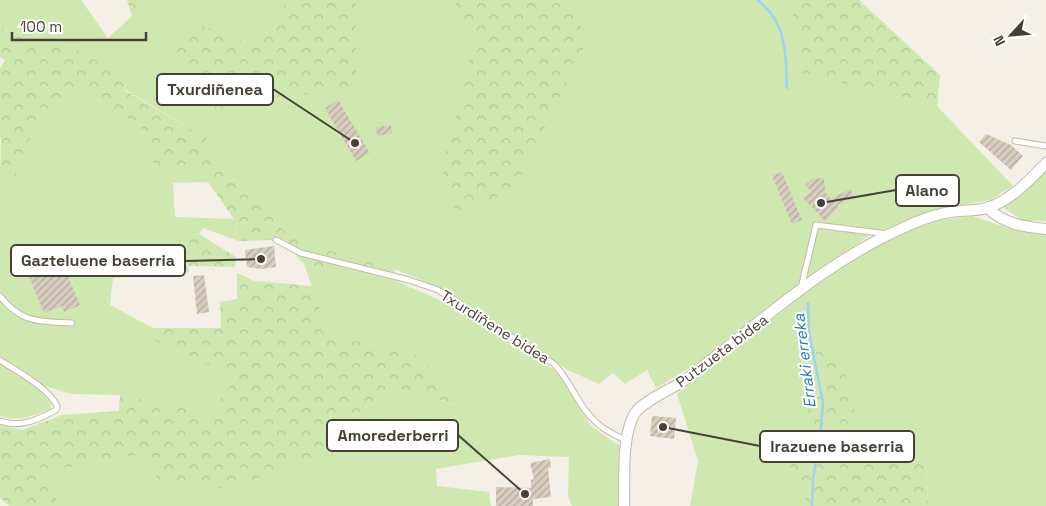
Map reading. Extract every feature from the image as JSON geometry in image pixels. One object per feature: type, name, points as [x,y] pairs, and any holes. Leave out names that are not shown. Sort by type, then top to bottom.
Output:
[{"type":"street","name":"Putzueta bidea","points":[[624,506],[627,441],[632,419],[643,404],[678,385],[800,289],[839,261],[888,234],[934,216],[988,208],[1021,187],[1046,163]]},
{"type":"street","points":[[988,208],[995,215],[1011,223],[1024,227],[1046,229]]},
{"type":"lane","points":[[1016,141],[1046,146]]},
{"type":"lane","points":[[800,289],[816,225],[888,234]]},
{"type":"lane","name":"Txurdiñene bidea","points":[[276,240],[301,253],[409,280],[438,290],[554,364],[598,424],[627,441]]},
{"type":"lane","points":[[0,296],[17,314],[32,320],[72,324]]},
{"type":"lane","points":[[0,360],[46,392],[57,406],[56,410],[46,416],[23,424],[8,424],[0,421]]},
{"type":"green space","points":[[0,0],[81,0],[108,38],[132,16],[162,0],[790,0],[803,74],[937,106],[1013,186],[990,200],[936,210],[870,235],[784,296],[703,360],[656,388],[647,370],[625,384],[613,373],[599,384],[568,370],[444,290],[395,269],[329,250],[282,229],[257,193],[231,178],[206,138],[124,89],[125,77],[61,41],[30,42],[0,27]]},
{"type":"green space","points":[[127,0],[162,0],[132,16]]},
{"type":"green space","points":[[288,0],[356,0],[356,85],[207,112],[175,47],[200,25],[257,45]]},
{"type":"green space","points":[[454,0],[573,0],[586,43],[514,191],[455,212],[442,168],[474,44]]},
{"type":"green space","points":[[790,0],[859,0],[940,75],[937,106],[803,74]]},
{"type":"green space","points":[[0,27],[30,42],[61,41],[126,77],[124,90],[206,138],[231,178],[257,193],[282,229],[329,250],[395,269],[394,280],[304,264],[292,251],[271,240],[239,241],[234,219],[208,182],[188,163],[157,173],[139,124],[79,90],[34,130],[14,180],[0,179],[0,69],[5,60],[0,57]]},
{"type":"green space","points":[[79,90],[139,124],[157,173],[188,162],[208,182],[173,183],[175,217],[234,219],[239,241],[203,228],[199,234],[180,236],[189,272],[113,278],[110,305],[153,328],[154,341],[236,377],[210,413],[120,395],[72,394],[44,386],[42,394],[50,402],[51,409],[20,418],[0,416],[0,179],[14,180],[34,130]]},
{"type":"green space","points":[[1046,169],[1046,221],[1023,221],[1003,207]]},
{"type":"green space","points":[[972,216],[1008,228],[1046,233],[1046,506],[923,506],[928,503],[926,464],[881,459],[861,447],[854,422],[854,400],[814,345],[826,384],[792,434],[786,458],[806,499],[806,506],[690,506],[698,461],[677,394],[832,272],[894,235],[934,221]]},
{"type":"green space","points":[[199,234],[236,257],[235,267],[188,266],[179,236]]},
{"type":"green space","points":[[304,264],[394,280],[451,305],[561,374],[591,426],[621,447],[620,506],[572,506],[568,496],[569,457],[519,455],[436,469],[437,486],[489,492],[491,506],[59,506],[49,471],[137,455],[159,480],[314,456],[389,386],[464,407],[417,355],[329,335]]},
{"type":"green space","points":[[237,273],[254,281],[312,286],[329,335],[417,355],[465,407],[389,386],[314,456],[230,489],[159,480],[137,455],[49,471],[59,506],[9,506],[0,498],[0,425],[22,430],[62,415],[119,411],[120,395],[210,413],[236,377],[154,341],[153,328],[221,328],[220,302],[237,299]]},
{"type":"green space","points":[[820,336],[842,362],[854,400],[854,422],[861,447],[881,459],[926,464],[928,504],[923,506],[806,506],[806,499],[786,458],[791,434],[826,384],[813,345]]},
{"type":"building","points":[[338,100],[370,153],[356,161],[325,108]]},
{"type":"building","points":[[391,125],[392,133],[377,136],[376,127]]},
{"type":"building","points":[[986,134],[1011,145],[1023,156],[1011,170],[979,142]]},
{"type":"building","points":[[782,172],[802,220],[792,224],[772,176]]},
{"type":"building","points":[[824,178],[825,192],[831,199],[850,189],[854,197],[837,205],[839,207],[825,221],[803,198],[811,191],[805,185],[812,179]]},
{"type":"building","points":[[274,246],[276,267],[261,269],[247,267],[245,250]]},
{"type":"building","points":[[58,253],[80,305],[64,312],[62,306],[44,313],[25,267]]},
{"type":"building","points":[[204,275],[209,312],[197,314],[193,276]]},
{"type":"building","points":[[652,416],[676,418],[674,439],[650,436]]},
{"type":"building","points":[[550,459],[551,468],[548,468],[551,497],[533,499],[533,506],[496,506],[496,487],[531,488],[531,480],[534,479],[530,463]]},
{"type":"waterway","points":[[758,0],[770,13],[781,31],[785,50],[787,88]]},
{"type":"waterway","name":"Erraki erreka","points":[[808,303],[809,333],[823,402],[820,441],[813,478],[812,506]]},
{"type":"place","name":"Txurdiñenea","points":[[355,143]]},
{"type":"place","name":"Alano","points":[[821,203]]},
{"type":"place","name":"Gazteluene baserria","points":[[261,259]]},
{"type":"place","name":"Irazuene baserria","points":[[663,427]]},
{"type":"place","name":"Amorederberri","points":[[525,494]]}]
